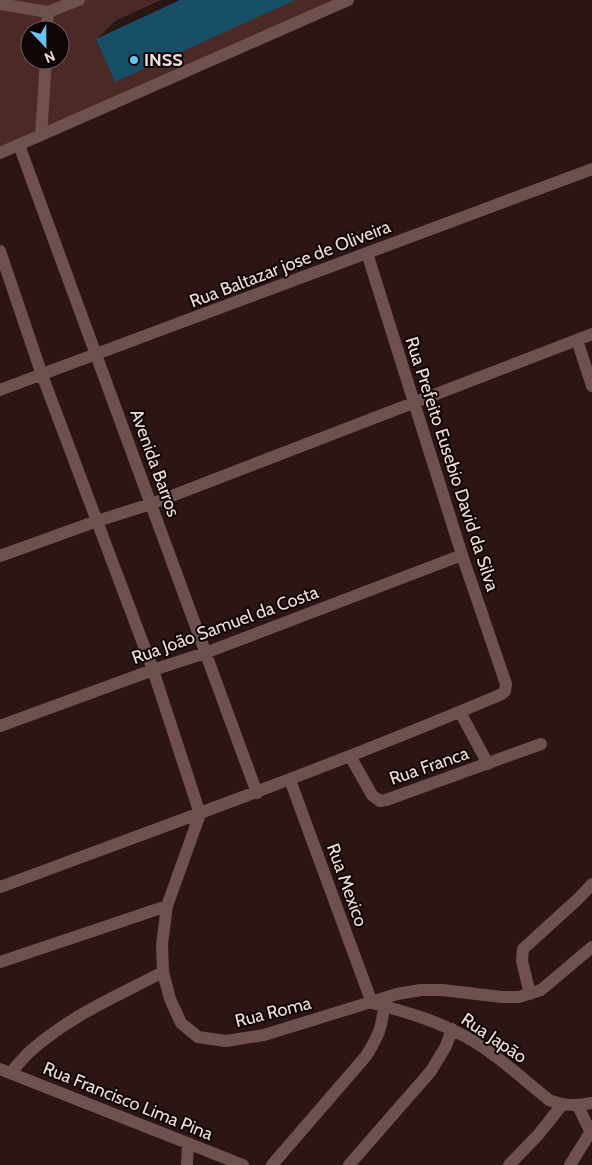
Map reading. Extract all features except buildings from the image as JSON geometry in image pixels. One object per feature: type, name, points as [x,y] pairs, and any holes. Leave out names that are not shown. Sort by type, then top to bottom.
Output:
[{"type":"street","points":[[0,4],[48,12],[79,0]]},
{"type":"street","points":[[0,154],[348,0]]},
{"type":"street","points":[[48,12],[48,20]]},
{"type":"street","points":[[42,135],[45,70]]},
{"type":"street","name":"Avenida Barros","points":[[19,145],[257,793]]},
{"type":"street","name":"Rua Baltazar jose de Oliveira","points":[[0,390],[592,169]]},
{"type":"street","points":[[0,251],[42,375],[153,670],[200,814]]},
{"type":"street","name":"Rua Prefeito Eusebio David da Silva","points":[[367,253],[462,555],[506,684],[505,691],[502,694],[460,712]]},
{"type":"street","points":[[0,556],[97,521],[151,504],[592,334]]},
{"type":"street","points":[[577,340],[592,386]]},
{"type":"street","name":"Rua João Samuel da Costa","points":[[0,726],[205,652],[462,555]]},
{"type":"street","points":[[0,887],[257,793],[460,712],[488,764]]},
{"type":"street","name":"Rua Franca","points":[[350,756],[372,796],[380,801],[541,744]]},
{"type":"street","name":"Rua Mexico","points":[[290,780],[378,1004]]},
{"type":"street","name":"Rua Roma","points":[[200,814],[167,906],[162,944],[163,972],[170,998],[181,1023],[198,1037],[226,1041],[264,1034],[378,1004],[397,994],[420,990],[442,990],[502,997],[519,997],[530,994]]},
{"type":"street","points":[[592,884],[523,949],[522,961],[530,994],[541,990],[592,947]]},
{"type":"street","points":[[0,962],[167,906]]},
{"type":"street","points":[[5,1071],[56,1030],[84,1013],[163,972]]},
{"type":"street","points":[[272,1165],[366,1056],[382,1027],[378,1004]]},
{"type":"street","name":"Rua Japão","points":[[378,1004],[412,1013],[452,1029],[474,1041],[549,1100],[562,1105],[578,1106],[592,1103]]},
{"type":"street","points":[[349,1165],[430,1071],[446,1046],[452,1029]]},
{"type":"street","name":"Rua Francisco Lima Pina","points":[[5,1071],[243,1165]]},
{"type":"street","points":[[509,1165],[538,1135],[562,1105]]},
{"type":"street","points":[[570,1165],[591,1134],[578,1106]]},
{"type":"street","points":[[187,1165],[188,1143]]},
{"type":"shaded area","points":[[0,0],[343,0],[0,153]]},
{"type":"place","name":"INSS","points":[[134,60]]}]
